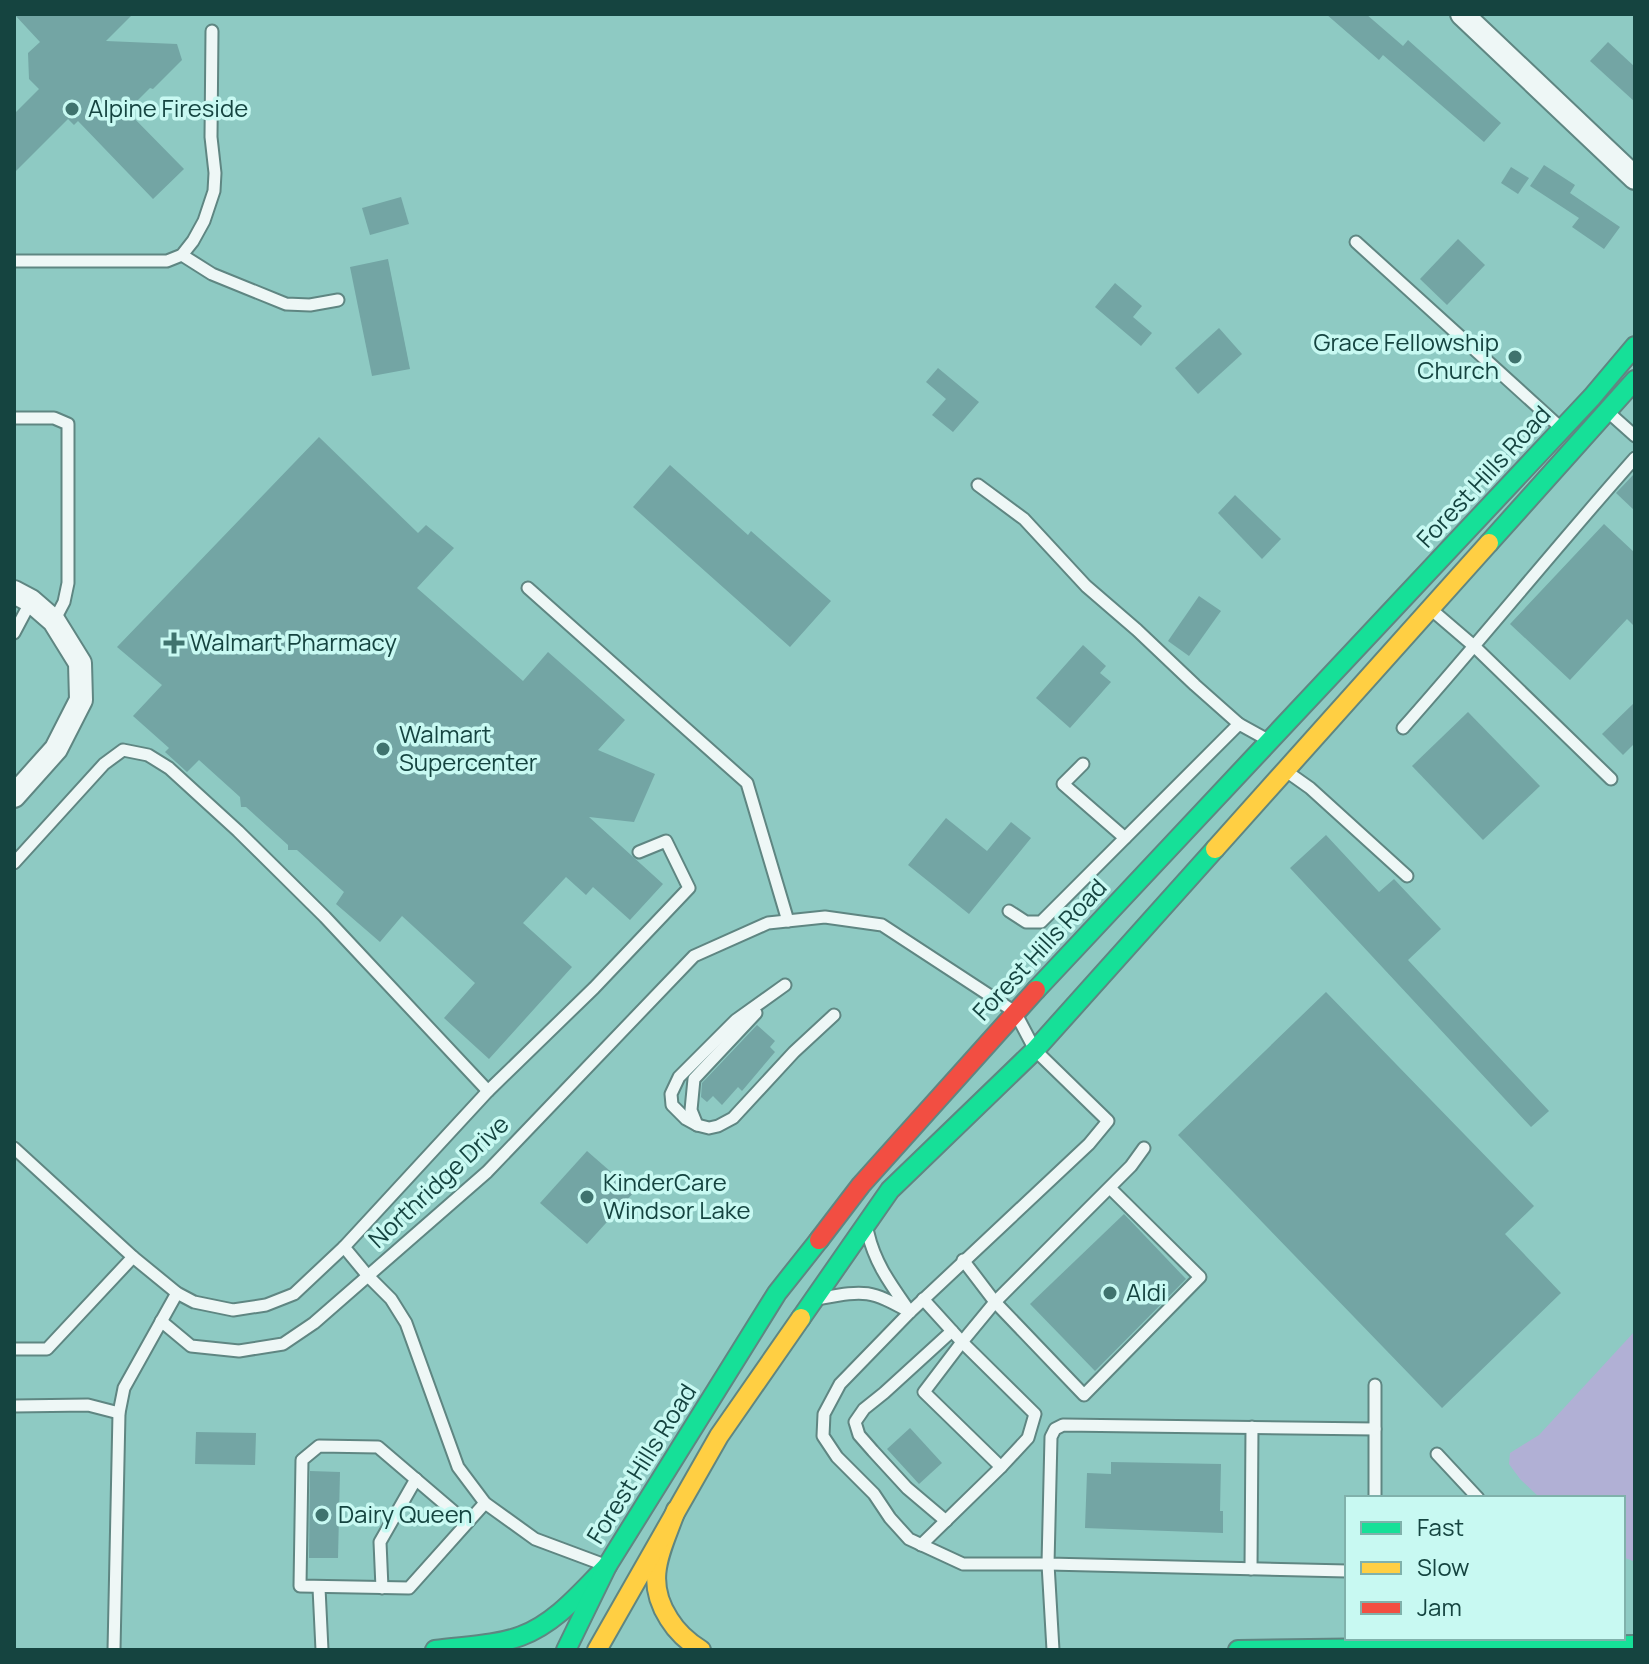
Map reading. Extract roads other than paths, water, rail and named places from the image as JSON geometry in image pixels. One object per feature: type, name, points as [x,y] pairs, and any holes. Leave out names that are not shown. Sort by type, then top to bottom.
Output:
[{"type":"street","points":[[1462,14],[1635,178]]},
{"type":"street","name":"Forest Hills Road","points":[[566,1650],[607,1566],[777,1293],[861,1185],[1015,1012],[1562,429],[1635,346]]},
{"type":"street","name":"Forest Hills Road","points":[[597,1650],[719,1436],[890,1190],[1035,1050],[1635,380]]},
{"type":"street","points":[[14,796],[56,749],[81,700],[80,663],[54,621],[22,596]]},
{"type":"street","points":[[676,1510],[657,1567],[655,1584],[673,1628],[701,1650]]},
{"type":"street","points":[[435,1650],[487,1644],[523,1635],[556,1616],[607,1566]]},
{"type":"street","points":[[1238,1650],[1374,1643],[1635,1645]]},
{"type":"lane","points":[[14,261],[167,261],[182,255],[204,221],[214,191],[212,31]]},
{"type":"lane","points":[[1356,242],[1562,429]]},
{"type":"lane","points":[[182,255],[212,274],[286,304],[310,305],[338,300]]},
{"type":"lane","points":[[1607,411],[1635,436]]},
{"type":"lane","points":[[14,418],[54,418],[68,424],[68,583],[64,602],[54,621]]},
{"type":"lane","points":[[1403,728],[1635,458]]},
{"type":"lane","points":[[978,485],[1024,519],[1086,586],[1239,724],[1268,741]]},
{"type":"lane","points":[[528,588],[747,783],[788,921]]},
{"type":"lane","points":[[14,633],[22,596]]},
{"type":"lane","points":[[1430,608],[1475,647],[1611,779]]},
{"type":"lane","points":[[1009,911],[1026,922],[1041,922],[1239,724]]},
{"type":"lane","points":[[14,863],[104,764],[123,750],[148,755],[169,768],[246,838],[325,917],[488,1091]]},
{"type":"lane","points":[[1083,764],[1063,784],[1125,838]]},
{"type":"lane","points":[[1285,770],[1310,788],[1407,876]]},
{"type":"lane","points":[[14,1148],[133,1257],[177,1293],[194,1302],[233,1310],[266,1305],[294,1294],[344,1247],[488,1091],[594,988],[689,888],[666,841],[639,852]]},
{"type":"lane","name":"Northridge Drive","points":[[161,1321],[191,1346],[239,1351],[283,1344],[314,1323],[487,1172],[694,956],[768,923],[825,917],[882,925],[1015,1012]]},
{"type":"lane","points":[[697,1125],[691,1110],[694,1079],[785,985],[736,1020],[679,1077],[671,1094],[672,1105],[697,1125],[709,1128],[733,1118],[794,1052],[834,1015]]},
{"type":"lane","points":[[1015,1012],[1035,1050],[1108,1121],[1089,1144],[963,1260],[840,1384],[824,1414],[823,1436],[837,1457],[874,1494],[909,1539],[963,1564],[1345,1571]]},
{"type":"lane","points":[[1001,1467],[924,1392],[995,1302],[1110,1188],[1144,1148]]},
{"type":"lane","points":[[963,1260],[995,1302],[1084,1395],[1200,1277],[1110,1188]]},
{"type":"lane","points":[[866,1225],[882,1273],[910,1312]]},
{"type":"lane","points":[[344,1247],[391,1299],[406,1323],[458,1467],[485,1503],[535,1539],[607,1566]]},
{"type":"lane","points":[[14,1349],[47,1349],[133,1257]]},
{"type":"lane","points":[[813,1300],[855,1292],[877,1294],[910,1312]]},
{"type":"lane","points":[[114,1650],[119,1413],[124,1388],[177,1293]]},
{"type":"lane","points":[[921,1545],[1028,1438],[1035,1414],[923,1299]]},
{"type":"lane","points":[[946,1521],[917,1497],[873,1451],[859,1435],[855,1422],[864,1409],[952,1331]]},
{"type":"lane","points":[[1375,1385],[1375,1496]]},
{"type":"lane","points":[[14,1406],[88,1405],[119,1413]]},
{"type":"lane","points":[[1053,1650],[1048,1564],[1051,1437],[1055,1429],[1063,1425],[1375,1429]]},
{"type":"lane","points":[[1251,1569],[1252,1427]]},
{"type":"lane","points":[[467,1523],[378,1447],[319,1446],[302,1460],[300,1586],[409,1588],[485,1503]]},
{"type":"lane","points":[[1437,1454],[1476,1496]]},
{"type":"lane","points":[[382,1588],[380,1542],[416,1479]]},
{"type":"lane","points":[[319,1588],[322,1650]]},
{"type":"water","points":[[1635,1331],[1635,1562],[1625,1558],[1625,1496],[1538,1496],[1520,1479],[1509,1464],[1510,1453],[1539,1435]]},
{"type":"place","name":"Alpine Fireside","points":[[72,109]]},
{"type":"place","name":"Grace Fellowship Church","points":[[1515,357]]},
{"type":"place","name":"Walmart Pharmacy","points":[[174,643]]},
{"type":"place","name":"Walmart Supercenter","points":[[383,749]]},
{"type":"place","name":"KinderCare Windsor Lake","points":[[587,1197]]},
{"type":"place","name":"Aldi","points":[[1110,1293]]},
{"type":"place","name":"Dairy Queen","points":[[322,1515]]}]
